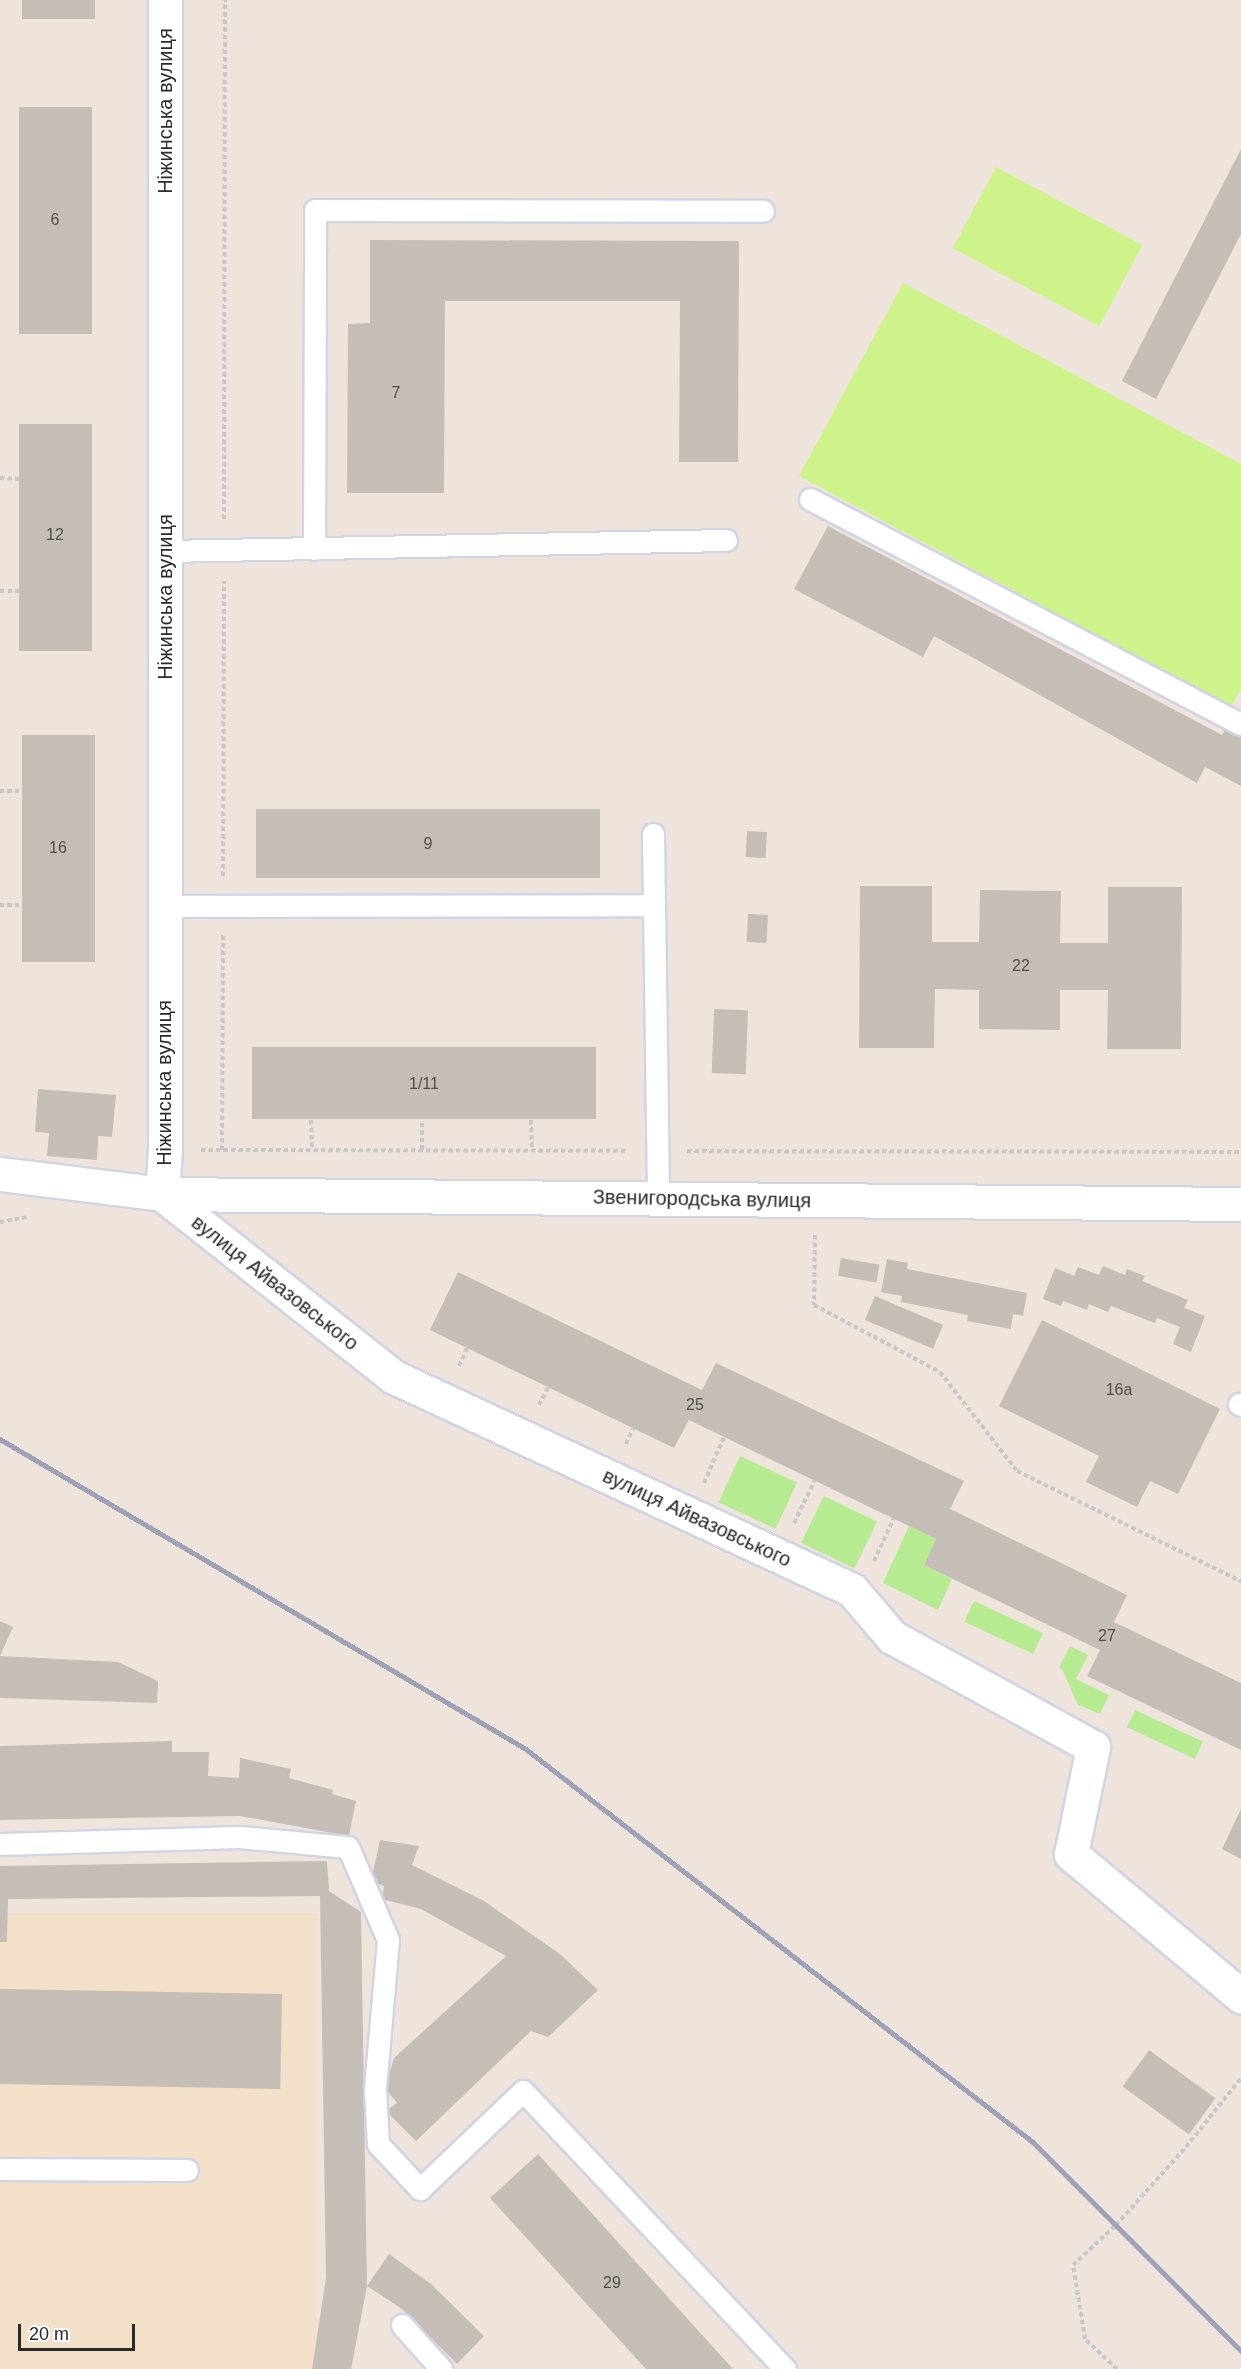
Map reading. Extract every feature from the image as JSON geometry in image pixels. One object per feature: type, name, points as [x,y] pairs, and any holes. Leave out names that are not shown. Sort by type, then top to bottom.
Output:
[{"type":"street","name":"Ніжинська вулиця","points":[[162,1194],[165,1149],[165,0]]},
{"type":"street","points":[[0,1174],[162,1194]]},
{"type":"street","name":"Звенигородська вулиця","points":[[162,1194],[1241,1204]]},
{"type":"street","name":"вулиця Айвазовського","points":[[162,1194],[394,1377],[852,1590],[892,1637],[1093,1747],[1071,1854],[1241,1996]]},
{"type":"lane","points":[[314,549],[315,210],[763,211]]},
{"type":"lane","points":[[810,499],[1241,723]]},
{"type":"lane","points":[[165,551],[726,540]]},
{"type":"lane","points":[[653,834],[658,1198]]},
{"type":"lane","points":[[165,906],[654,905]]},
{"type":"lane","points":[[0,1844],[240,1838],[348,1847],[388,1940],[375,2089],[378,2144],[420,2189],[523,2091],[785,2369]]},
{"type":"lane","points":[[0,2169],[187,2170]]},
{"type":"lane","points":[[402,2325],[441,2369]]},
{"type":"path","points":[[0,478],[19,479]]},
{"type":"path","points":[[0,591],[19,591]]},
{"type":"path","points":[[0,791],[22,791]]},
{"type":"path","points":[[0,905],[21,905]]},
{"type":"path","points":[[311,1119],[312,1150]]},
{"type":"path","points":[[422,1120],[422,1150]]},
{"type":"path","points":[[531,1120],[532,1151]]},
{"type":"path","points":[[165,1149],[1241,1152]]},
{"type":"path","points":[[816,1200],[814,1305],[940,1372],[1017,1471],[1241,1581]]},
{"type":"path","points":[[691,1515],[724,1437]]},
{"type":"path","points":[[778,1556],[815,1480]]},
{"type":"path","points":[[858,1597],[894,1518]]},
{"type":"path","points":[[1117,2369],[1085,2339],[1073,2265],[1116,2225],[1186,2147],[1241,2078]]},
{"type":"shaded area","points":[[0,1913],[317,1913],[317,2369],[0,2369]]},
{"type":"green space","points":[[996,167],[1143,245],[1099,326],[953,248]]},
{"type":"green space","points":[[903,283],[1241,464],[1241,689],[1231,707],[799,476]]},
{"type":"green space","points":[[740,1456],[797,1483],[776,1529],[718,1502]]},
{"type":"green space","points":[[824,1496],[877,1522],[854,1569],[801,1543]]},
{"type":"green space","points":[[909,1526],[936,1539],[924,1565],[952,1579],[938,1610],[883,1583]]},
{"type":"green space","points":[[974,1601],[1043,1633],[1033,1654],[964,1622]]},
{"type":"green space","points":[[1070,1646],[1088,1655],[1076,1679],[1109,1695],[1100,1714],[1078,1705],[1062,1669],[1059,1668]]},
{"type":"green space","points":[[1135,1710],[1203,1742],[1195,1759],[1127,1727]]},
{"type":"building","points":[[22,0],[95,0],[95,19],[22,19]]},
{"type":"building","points":[[19,107],[92,107],[92,334],[19,334]]},
{"type":"building","points":[[1241,149],[1241,234],[1156,399],[1122,381]]},
{"type":"building","points":[[370,240],[739,241],[738,462],[679,462],[680,301],[445,301],[444,493],[347,493],[348,324],[370,323]]},
{"type":"building","points":[[19,424],[92,424],[92,651],[19,651]]},
{"type":"building","points":[[828,526],[1222,735],[1226,728],[1241,736],[1241,786],[1205,767],[1197,783],[934,636],[923,657],[794,589]]},
{"type":"building","points":[[22,735],[95,735],[95,962],[22,962]]},
{"type":"building","points":[[256,809],[600,809],[600,878],[256,878]]},
{"type":"building","points":[[747,831],[767,832],[766,858],[746,857]]},
{"type":"building","points":[[860,886],[932,886],[932,942],[979,942],[980,890],[1061,891],[1060,943],[1108,943],[1108,887],[1182,887],[1181,1049],[1107,1049],[1108,990],[1060,990],[1060,1030],[979,1029],[979,990],[935,989],[934,1048],[859,1048]]},
{"type":"building","points":[[748,914],[768,915],[767,943],[747,942]]},
{"type":"building","points":[[714,1009],[748,1010],[746,1074],[712,1073]]},
{"type":"building","points":[[252,1047],[596,1047],[596,1119],[252,1119]]},
{"type":"building","points":[[38,1089],[116,1095],[112,1137],[98,1136],[97,1160],[47,1156],[49,1133],[35,1132]]},
{"type":"building","points":[[841,1258],[879,1265],[876,1282],[838,1276]]},
{"type":"building","points":[[887,1259],[908,1263],[907,1269],[1027,1293],[1023,1316],[1013,1314],[1011,1329],[967,1321],[968,1315],[901,1302],[902,1296],[881,1292]]},
{"type":"building","points":[[1103,1266],[1125,1275],[1127,1269],[1145,1276],[1142,1281],[1188,1300],[1184,1308],[1205,1316],[1191,1352],[1173,1344],[1180,1327],[1157,1318],[1155,1323],[1111,1306],[1108,1312],[1089,1304],[1087,1310],[1063,1301],[1061,1306],[1043,1299],[1055,1268],[1074,1276],[1078,1267],[1099,1275]]},
{"type":"building","points":[[458,1272],[702,1390],[716,1363],[964,1481],[950,1509],[1127,1595],[1114,1622],[1241,1683],[1241,1750],[1087,1676],[1100,1650],[924,1565],[936,1539],[689,1420],[674,1448],[430,1330]]},
{"type":"building","points":[[875,1296],[943,1325],[933,1349],[865,1320]]},
{"type":"building","points":[[1042,1320],[1220,1409],[1178,1494],[1150,1481],[1137,1507],[1086,1482],[1099,1456],[999,1406]]},
{"type":"building","points":[[0,1621],[13,1627],[0,1656]]},
{"type":"building","points":[[0,1656],[118,1662],[158,1681],[157,1703],[0,1698]]},
{"type":"building","points":[[172,1741],[172,1752],[209,1752],[208,1776],[239,1778],[240,1758],[291,1769],[289,1778],[333,1790],[332,1794],[356,1801],[349,1836],[240,1816],[0,1820],[0,1746]]},
{"type":"building","points":[[1241,1809],[1241,1859],[1222,1849]]},
{"type":"building","points":[[380,1840],[419,1846],[412,1865],[484,1901],[560,1954],[598,1990],[548,2037],[531,2031],[416,2141],[386,2111],[397,2103],[385,2088],[394,2058],[506,1956],[421,1909],[382,1899],[384,1886],[371,1881]]},
{"type":"building","points":[[327,1861],[329,1891],[361,1912],[367,2286],[351,2369],[312,2369],[326,2278],[320,1896],[8,1899],[7,1942],[0,1942],[0,1866]]},
{"type":"building","points":[[0,1989],[282,1994],[280,2089],[0,2084]]},
{"type":"building","points":[[1149,2050],[1215,2098],[1189,2135],[1123,2086]]},
{"type":"building","points":[[538,2154],[733,2369],[646,2369],[490,2198]]},
{"type":"building","points":[[389,2254],[431,2284],[484,2336],[457,2364],[402,2309],[367,2286]]},
{"type":"railway","points":[[0,1439],[526,1749],[1033,2142],[1241,2351]]}]
